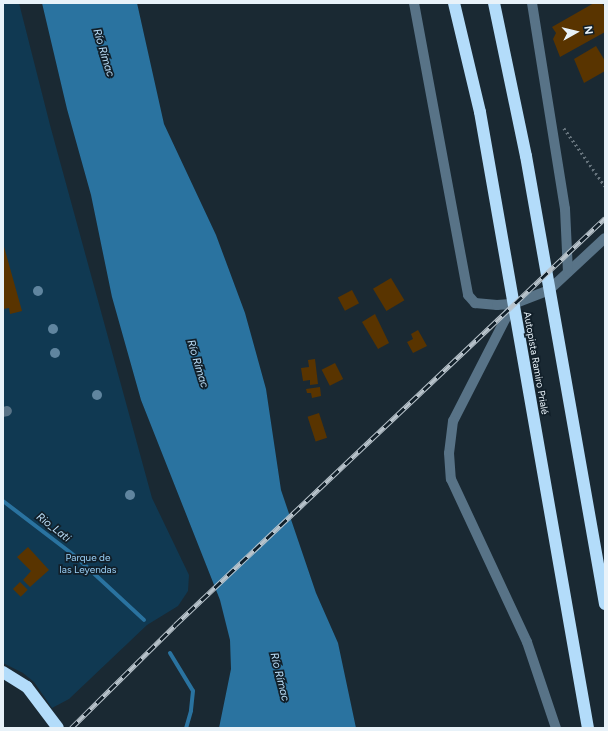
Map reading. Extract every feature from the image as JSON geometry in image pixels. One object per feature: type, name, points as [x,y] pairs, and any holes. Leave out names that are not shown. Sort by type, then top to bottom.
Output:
[{"type":"highway","name":"Autopista Ramiro Prialé","points":[[454,3],[480,112],[588,728]]},
{"type":"highway","points":[[494,3],[526,156],[605,604]]},
{"type":"highway","points":[[3,672],[27,687],[58,728]]},
{"type":"street","points":[[414,3],[465,286],[475,303],[497,305],[513,304],[549,290],[605,238]]},
{"type":"street","points":[[532,3],[565,209],[568,272]]},
{"type":"street","points":[[513,304],[453,421],[449,453],[451,479],[527,642],[556,728]]},
{"type":"path","points":[[562,125],[605,186]]},
{"type":"green space","name":"Parque de las Leyendas","points":[[3,3],[19,3],[50,125],[152,498],[189,575],[188,591],[178,606],[147,625],[69,699],[52,708],[34,682],[23,673],[3,663]]},
{"type":"water","name":"Río Rímac","points":[[42,3],[137,3],[164,124],[216,235],[245,313],[266,389],[281,490],[316,593],[338,643],[356,728],[219,728],[231,669],[230,640],[220,600],[141,400],[112,297],[91,195],[67,109]]},
{"type":"building","points":[[594,3],[602,3],[605,8],[605,32],[560,57],[553,39],[556,33],[552,27]]},
{"type":"building","points":[[596,46],[605,61],[605,71],[584,83],[574,59]]},
{"type":"building","points":[[3,243],[22,311],[10,314],[9,308],[3,309]]},
{"type":"building","points":[[391,278],[404,300],[386,311],[373,289]]},
{"type":"building","points":[[352,290],[359,303],[345,311],[338,298]]},
{"type":"building","points":[[375,314],[389,343],[378,349],[362,322]]},
{"type":"building","points":[[418,330],[427,346],[413,353],[407,342],[413,339],[411,334]]},
{"type":"building","points":[[315,359],[318,384],[310,385],[310,380],[303,381],[301,368],[309,367],[308,360]]},
{"type":"building","points":[[335,363],[343,379],[330,386],[322,370]]},
{"type":"building","points":[[320,387],[321,396],[312,398],[311,393],[307,393],[306,389]]},
{"type":"building","points":[[319,413],[327,438],[316,441],[308,417]]},
{"type":"building","points":[[28,547],[49,570],[30,587],[23,580],[31,571],[17,557]]},
{"type":"building","points":[[20,582],[28,590],[21,597],[13,589]]},
{"type":"waterway","name":"Rio_Lati","points":[[3,501],[75,556],[144,620]]},
{"type":"waterway","name":"Rio_Lati","points":[[170,653],[193,691],[191,711],[186,728]]},
{"type":"railway","points":[[71,728],[175,625],[605,218]]}]
